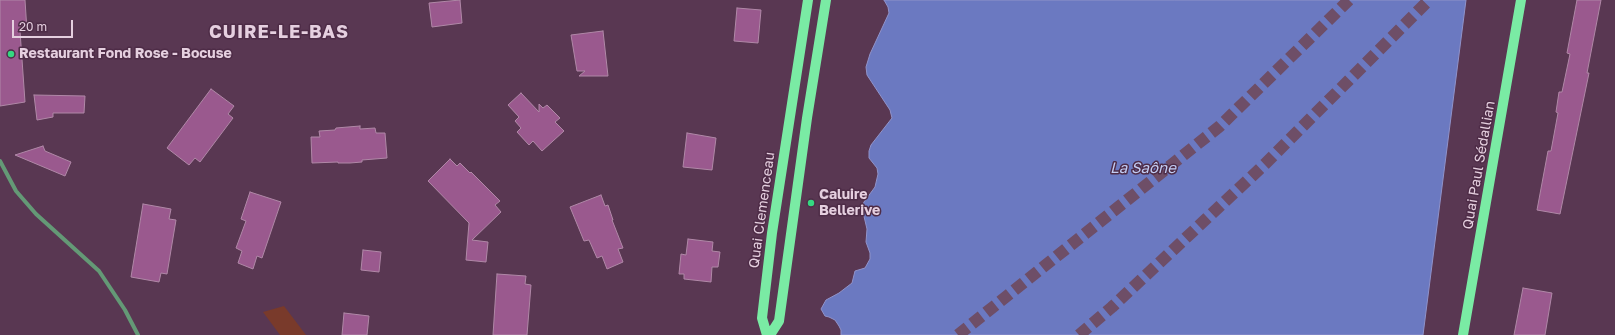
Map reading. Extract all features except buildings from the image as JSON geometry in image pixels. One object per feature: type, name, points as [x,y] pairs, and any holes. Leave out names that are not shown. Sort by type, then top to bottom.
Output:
[{"type":"main road","name":"Quai Clemenceau","points":[[769,335],[762,318],[772,233],[808,0]]},
{"type":"main road","name":"Quai Clemenceau","points":[[769,335],[779,322],[811,91],[826,0]]},
{"type":"main road","name":"Quai Paul Sédallian","points":[[1463,335],[1521,0]]},
{"type":"main road","points":[[803,32],[820,34]]},
{"type":"main road","points":[[794,88],[811,91]]},
{"type":"street","points":[[0,161],[16,191],[36,214],[99,271],[125,310],[138,335]]},
{"type":"shaded area","points":[[284,306],[306,335],[280,335],[263,312]]},
{"type":"water","name":"La Saône","points":[[884,0],[1466,0],[1423,335],[841,335],[841,330],[835,320],[825,316],[821,309],[826,300],[839,293],[852,283],[855,271],[865,268],[870,259],[870,253],[866,242],[867,229],[862,208],[864,202],[875,187],[878,174],[877,168],[869,158],[869,151],[871,145],[892,118],[890,110],[867,75],[866,67],[870,54],[889,13],[888,7]]},
{"type":"tunnel","points":[[958,335],[1220,126],[1349,0]]},
{"type":"tunnel","points":[[1079,335],[1112,307],[1265,164],[1429,0]]},
{"type":"place","name":"Restaurant Fond Rose - Bocuse","points":[[11,54]]},
{"type":"place","name":"Caluire Bellerive","points":[[811,203]]},
{"type":"district","name":"CUIRE-LE-BAS","points":[[279,32]]}]
